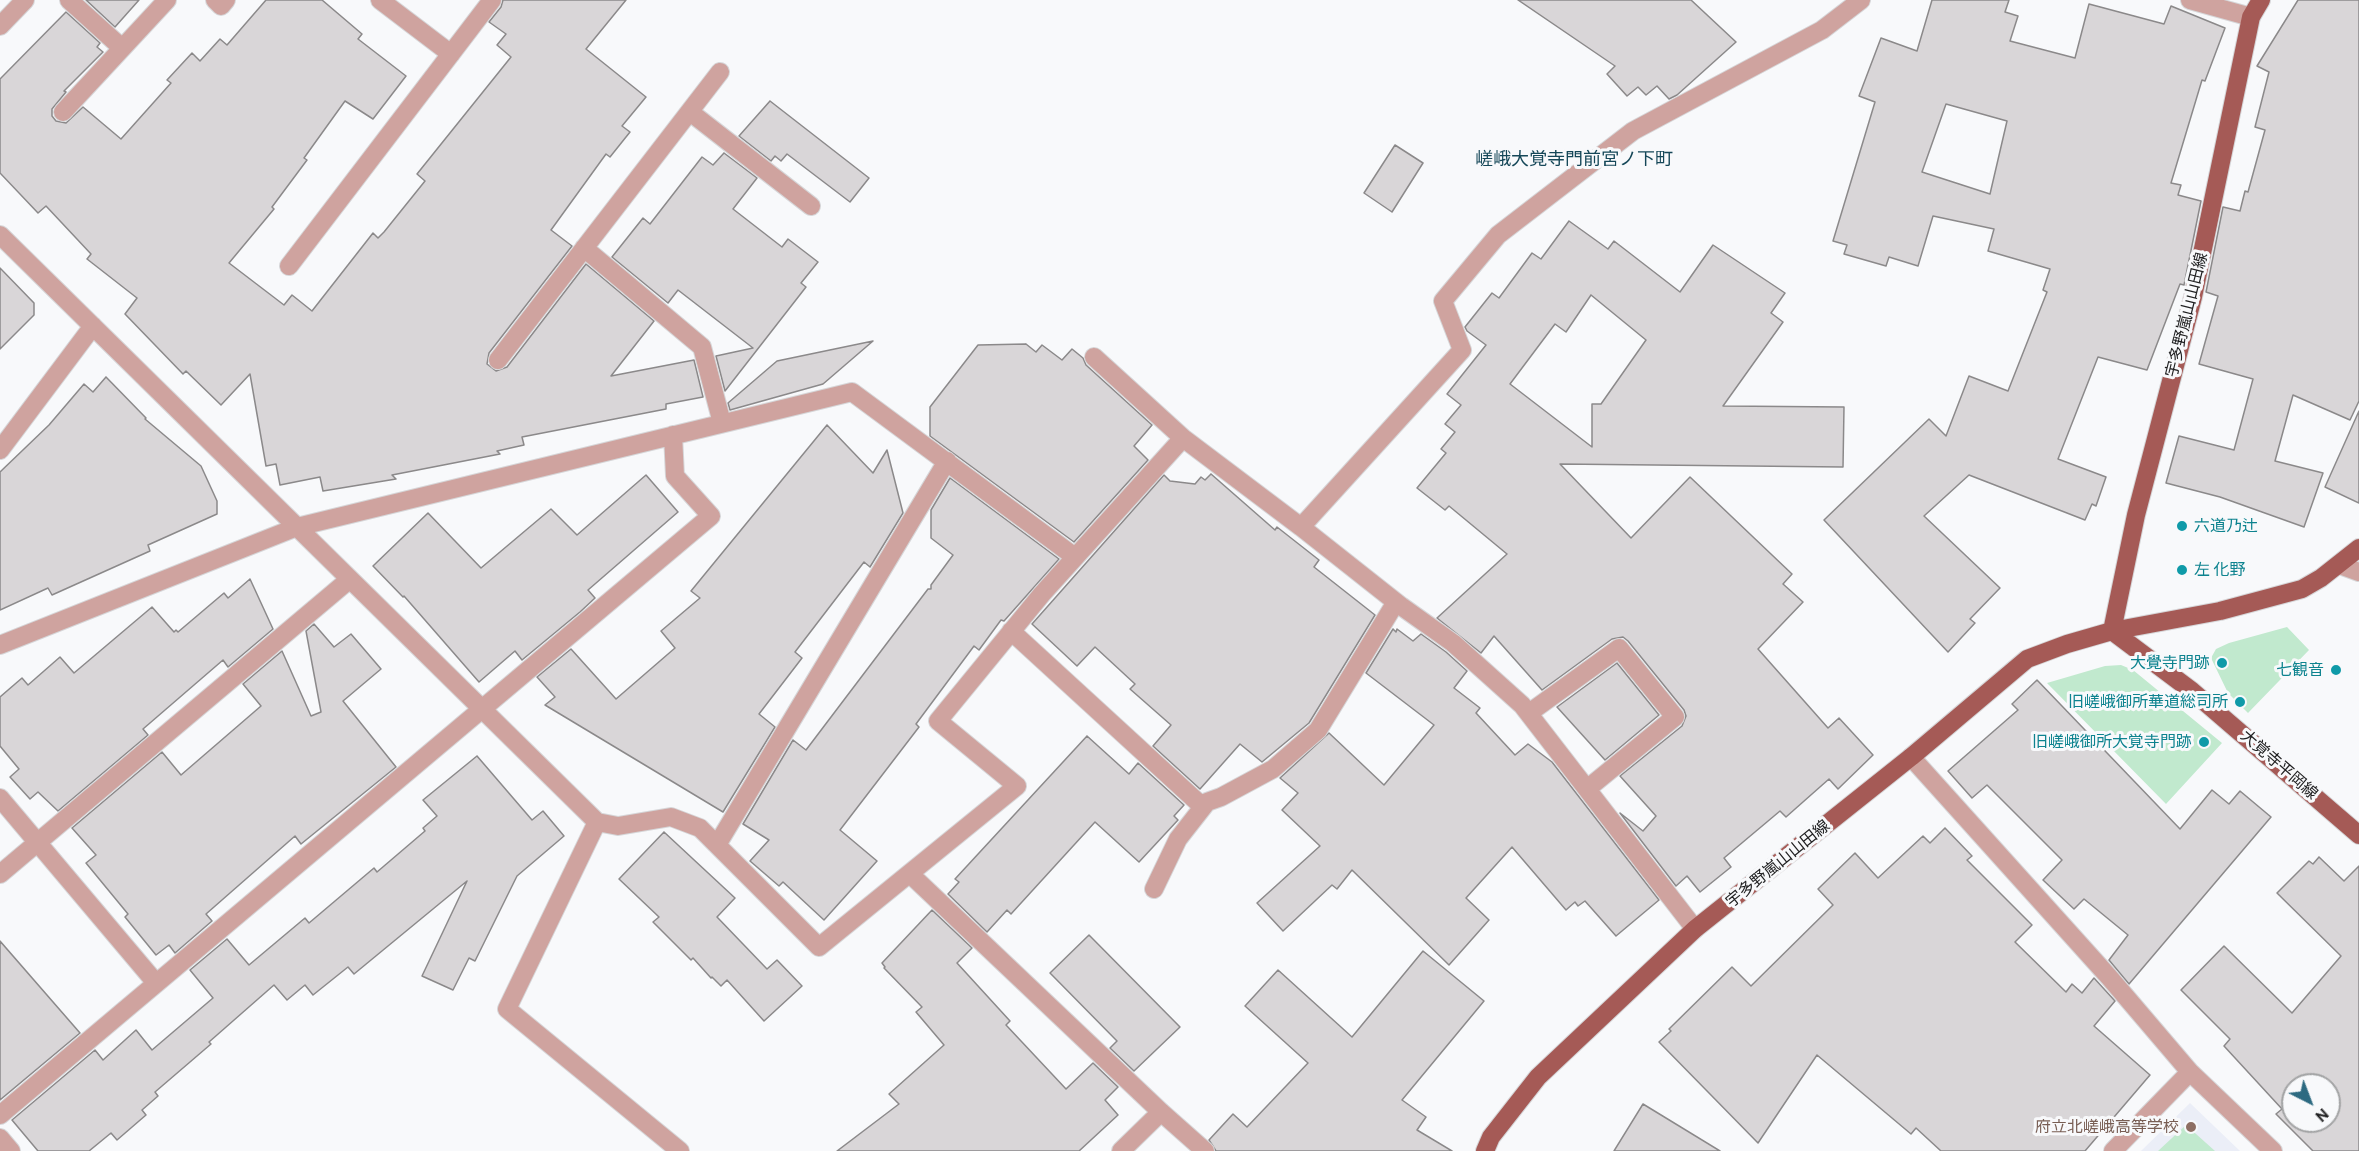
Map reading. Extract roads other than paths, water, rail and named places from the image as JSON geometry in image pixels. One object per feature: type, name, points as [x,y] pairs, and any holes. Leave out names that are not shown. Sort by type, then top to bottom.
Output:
[{"type":"main road","name":"宇多野嵐山山田線","points":[[2112,631],[2136,515],[2193,297],[2251,17],[2261,0]]},
{"type":"main road","name":"宇多野嵐山山田線","points":[[1485,1151],[1491,1137],[1538,1077],[1695,929],[1911,758],[2027,659],[2112,631],[2261,601],[2302,589],[2340,565],[2359,548]]},
{"type":"main road","name":"大覚寺平岡線","points":[[2112,631],[2192,691],[2359,835]]},
{"type":"street","points":[[0,26],[25,0]]},
{"type":"street","points":[[69,0],[122,48]]},
{"type":"street","points":[[63,112],[167,0]]},
{"type":"street","points":[[215,0],[221,6],[226,0]]},
{"type":"street","points":[[380,0],[451,54]]},
{"type":"street","points":[[289,266],[492,0]]},
{"type":"street","points":[[1301,527],[1462,350],[1443,301],[1498,235],[1633,131],[1822,30],[1861,0]]},
{"type":"street","points":[[2190,0],[2251,17]]},
{"type":"street","points":[[498,360],[720,72]]},
{"type":"street","points":[[690,112],[811,206]]},
{"type":"street","points":[[0,235],[597,822],[618,826],[671,817],[700,828],[819,947],[1017,786],[938,722],[1011,631],[1183,438]]},
{"type":"street","points":[[584,248],[702,347],[722,423]]},
{"type":"street","points":[[0,450],[93,326]]},
{"type":"street","points":[[1094,357],[1183,438],[1396,602],[1453,643],[1529,713],[1695,929]]},
{"type":"street","points":[[0,645],[297,527],[852,392],[1075,557]]},
{"type":"street","points":[[0,1114],[711,516],[675,476],[673,435]]},
{"type":"street","points":[[717,845],[947,461]]},
{"type":"street","points":[[2340,565],[2359,572]]},
{"type":"street","points":[[0,874],[350,579]]},
{"type":"street","points":[[1154,889],[1178,839],[1207,802],[1274,769],[1318,730],[1396,602]]},
{"type":"street","points":[[1011,631],[1203,807]]},
{"type":"street","points":[[1529,713],[1619,648],[1675,717],[1587,789]]},
{"type":"street","points":[[1911,758],[2109,977],[2190,1072],[2273,1151]]},
{"type":"street","points":[[0,798],[156,983]]},
{"type":"street","points":[[597,822],[507,1009],[680,1151]]},
{"type":"street","points":[[910,874],[1161,1113],[1205,1151]]},
{"type":"street","points":[[2113,1151],[2190,1072]]},
{"type":"street","points":[[1121,1151],[1161,1113]]},
{"type":"street","points":[[0,1138],[11,1151]]},
{"type":"place","name":"六道乃辻","points":[[2182,526]]},
{"type":"place","name":"左 化野","points":[[2182,570]]},
{"type":"place","name":"大覺寺門跡","points":[[2222,663]]},
{"type":"place","name":"七観音","points":[[2336,670]]},
{"type":"place","name":"旧嵯峨御所華道総司所","points":[[2240,702]]},
{"type":"place","name":"旧嵯峨御所大覚寺門跡","points":[[2204,742]]},
{"type":"place","name":"府立北嵯峨高等学校","points":[[2191,1127]]},
{"type":"district","name":"嵯峨大覚寺門前宮ノ下町","points":[[1574,160]]}]
